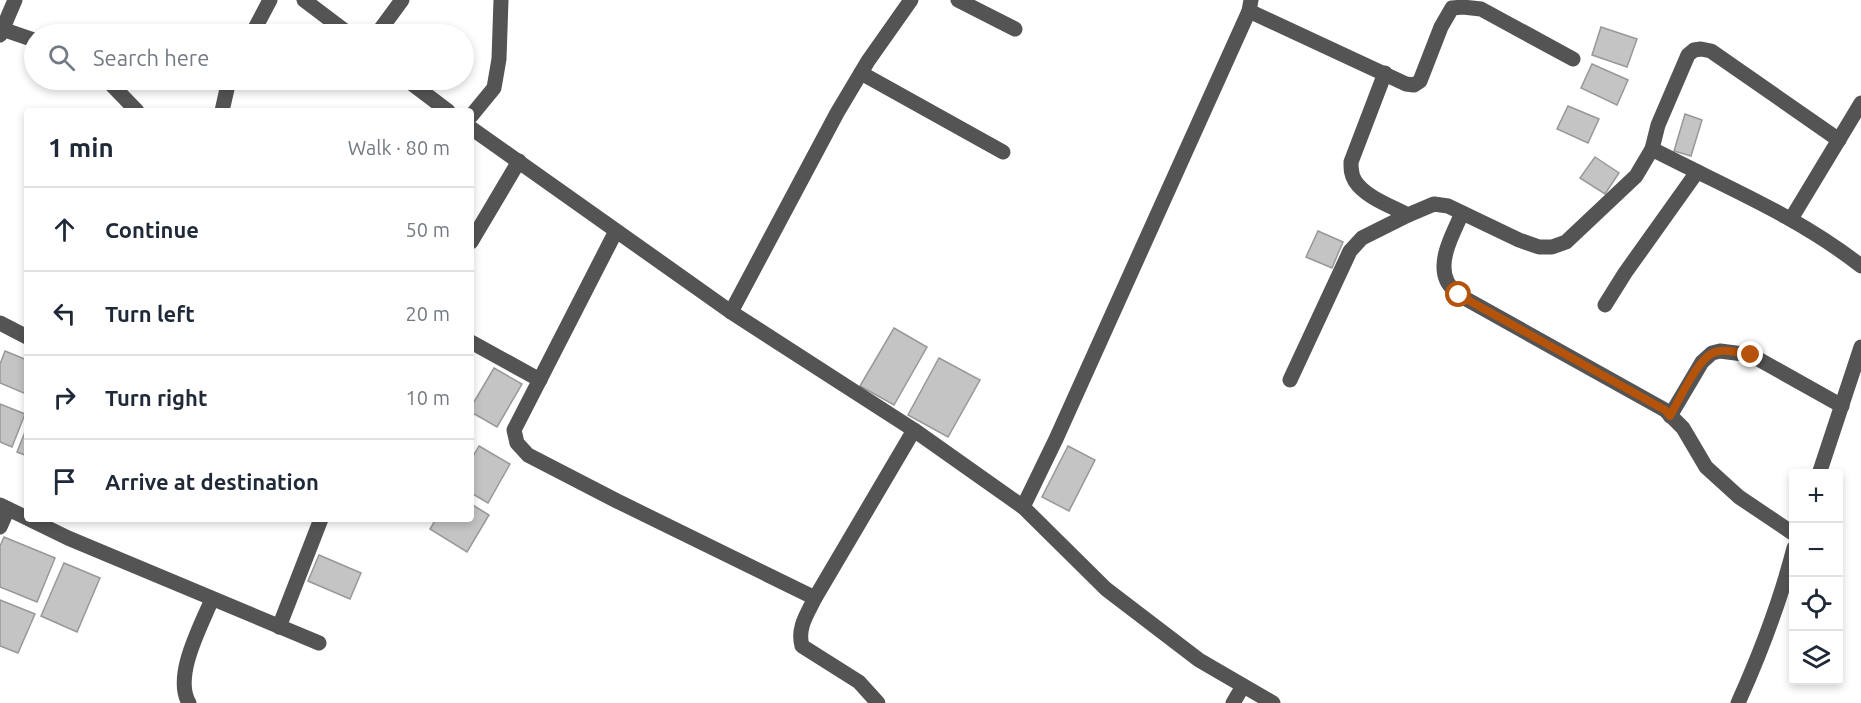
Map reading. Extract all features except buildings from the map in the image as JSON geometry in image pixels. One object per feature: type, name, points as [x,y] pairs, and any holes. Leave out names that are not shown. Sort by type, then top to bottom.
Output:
[{"type":"street","points":[[15,0],[1,32],[24,38]]},
{"type":"street","points":[[257,24],[270,0]]},
{"type":"street","points":[[304,0],[336,24]]},
{"type":"street","points":[[384,24],[402,0]]},
{"type":"street","points":[[474,112],[494,88],[499,59],[501,0]]},
{"type":"street","points":[[731,312],[861,73],[911,0]]},
{"type":"street","points":[[958,0],[1015,29]]},
{"type":"street","points":[[1023,507],[1056,439],[1250,6],[1406,84],[1414,85],[1420,81],[1452,8],[1481,9],[1573,59]]},
{"type":"street","points":[[1290,380],[1350,251],[1362,238],[1434,204],[1448,206],[1529,244],[1545,247],[1566,242],[1636,176],[1652,148],[1658,125],[1677,76],[1688,55],[1694,50],[1711,51],[1839,140]]},
{"type":"street","points":[[861,73],[1003,152]]},
{"type":"street","points":[[1384,73],[1351,162],[1351,173],[1355,182],[1371,195],[1408,215]]},
{"type":"street","points":[[117,90],[134,108]]},
{"type":"street","points":[[223,108],[227,90]]},
{"type":"street","points":[[420,90],[444,108]]},
{"type":"street","points":[[1791,219],[1861,103]]},
{"type":"street","points":[[474,130],[731,312],[914,430],[1023,507],[1106,589],[1199,660],[1273,703]]},
{"type":"street","points":[[1652,148],[1791,219],[1841,250],[1861,266]]},
{"type":"street","points":[[474,237],[519,161]]},
{"type":"street","points":[[1605,305],[1697,172]]},
{"type":"street","points":[[1462,213],[1446,253],[1444,269],[1447,282],[1459,295],[1665,410],[1683,428],[1712,473],[1739,497],[1789,531]]},
{"type":"street","points":[[616,231],[514,430],[517,443],[528,455],[815,598]]},
{"type":"street","points":[[0,323],[24,335]]},
{"type":"street","points":[[474,344],[540,380]]},
{"type":"street","points":[[1821,469],[1861,347]]},
{"type":"street","points":[[1670,416],[1702,362],[1712,353],[1720,351],[1751,355],[1842,406]]},
{"type":"street","points":[[878,703],[859,682],[802,646],[800,627],[914,430]]},
{"type":"street","points":[[0,527],[4,507],[24,516]]},
{"type":"street","points":[[38,522],[212,599],[319,643]]},
{"type":"street","points":[[279,627],[320,522]]},
{"type":"street","points":[[1738,703],[1758,660],[1789,566]]},
{"type":"street","points":[[189,703],[184,694],[185,674],[190,654],[212,599]]},
{"type":"street","points":[[1233,703],[1243,686]]},
{"type":"route","points":[[1459,295],[1613,380],[1665,410],[1670,416],[1702,362],[1712,353],[1732,351],[1751,355]]}]
